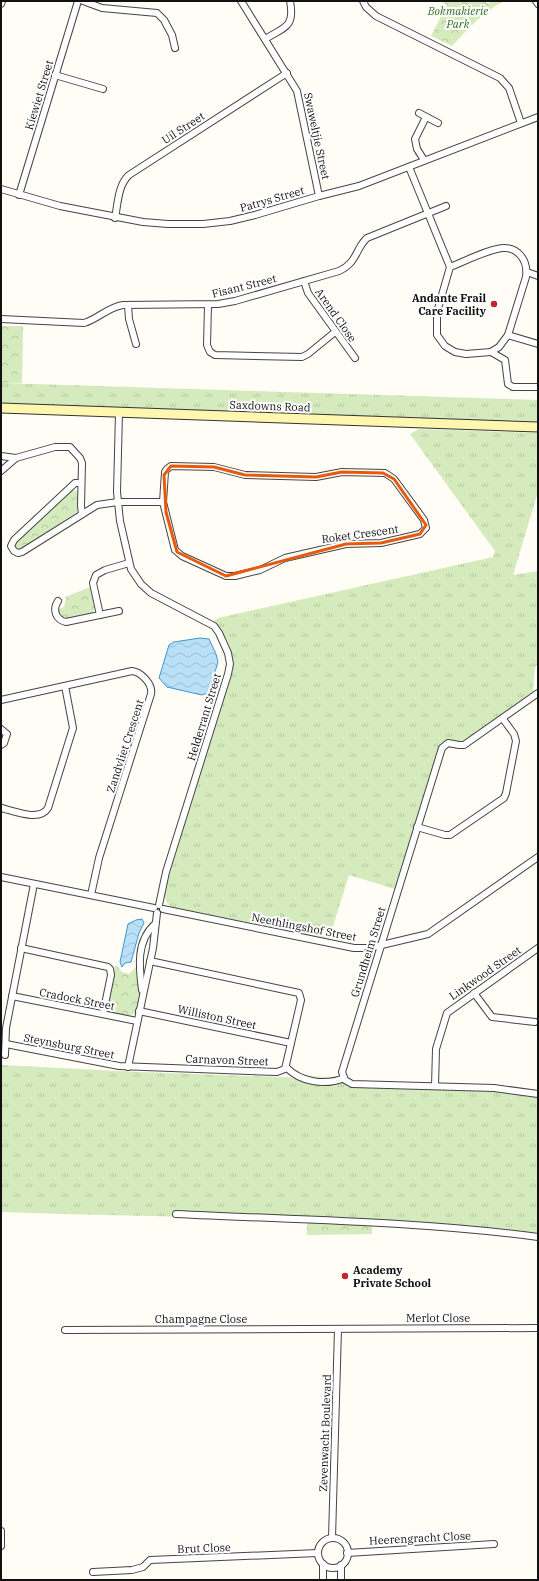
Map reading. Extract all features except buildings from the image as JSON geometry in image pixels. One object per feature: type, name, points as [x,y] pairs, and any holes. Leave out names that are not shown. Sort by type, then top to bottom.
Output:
[{"type":"street","name":"Kiewiet Street","points":[[19,195],[78,1]]},
{"type":"street","points":[[83,1],[102,8],[157,13],[164,20],[172,35],[175,48]]},
{"type":"street","name":"Swaweltjie Street","points":[[241,1],[295,86],[300,99],[319,196]]},
{"type":"street","points":[[265,39],[290,22],[292,15],[290,1]]},
{"type":"street","points":[[363,1],[366,7],[376,16],[500,78],[508,88],[521,123]]},
{"type":"street","name":"Uil Street","points":[[115,218],[121,185],[129,175],[287,73]]},
{"type":"street","points":[[55,75],[102,89]]},
{"type":"street","points":[[419,113],[438,123]]},
{"type":"street","points":[[424,160],[417,149],[416,139],[426,117]]},
{"type":"street","name":"Patrys Street","points":[[1,189],[60,206],[115,218],[168,224],[203,224],[230,221],[359,186],[538,117]]},
{"type":"street","points":[[409,167],[450,267],[437,312],[436,330],[439,339],[448,349],[461,353],[491,352],[504,360],[508,384],[513,387],[538,387]]},
{"type":"street","name":"Fisant Street","points":[[1,319],[84,323],[112,307],[128,305],[208,305],[235,301],[344,269],[353,260],[367,238],[446,206]]},
{"type":"street","points":[[450,267],[495,249],[505,248],[514,250],[522,256],[527,272],[508,335],[502,344],[491,352]]},
{"type":"street","points":[[527,272],[538,276]]},
{"type":"street","name":"Arend Close","points":[[304,281],[308,293],[355,358]]},
{"type":"street","points":[[128,305],[129,318],[136,344]]},
{"type":"street","points":[[208,305],[207,345],[210,352],[215,354],[302,357],[336,332]]},
{"type":"street","points":[[508,335],[538,344]]},
{"type":"street","name":"Saxdowns Road","points":[[1,408],[538,427]]},
{"type":"street","name":"Helderrant Street","points":[[119,413],[118,502],[129,563],[137,579],[152,593],[214,626],[226,647],[229,658],[228,674],[166,872],[155,924],[150,961],[128,1067]]},
{"type":"street","points":[[1,456],[16,458],[55,447],[68,446],[71,448],[82,462],[82,514]]},
{"type":"street","points":[[1,471],[16,458]]},
{"type":"street","name":"Roket Crescent","points":[[171,466],[214,467],[241,474],[253,475],[316,477],[342,472],[383,473],[388,474],[394,479],[424,520],[426,525],[420,534],[381,543],[346,544],[285,558],[260,570],[226,576],[189,560],[177,552],[173,544],[163,502],[164,472],[171,466]]},
{"type":"street","points":[[81,483],[75,483],[14,540],[11,546],[12,550],[18,553],[22,552],[97,505],[118,502],[163,502]]},
{"type":"street","points":[[100,616],[93,583],[96,575],[105,570],[129,563]]},
{"type":"street","points":[[58,601],[55,607],[56,613],[58,618],[63,622],[100,616],[119,611]]},
{"type":"street","name":"Zandvliet Crescent","points":[[1,700],[134,671],[140,674],[149,683],[152,689],[99,858],[91,895]]},
{"type":"street","points":[[1,808],[38,816],[47,810],[73,728],[64,686]]},
{"type":"street","points":[[417,827],[445,835],[453,834],[504,798],[516,741],[514,734],[503,719],[538,693]]},
{"type":"street","name":"Grundheim Street","points":[[344,1078],[342,1069],[442,748],[446,743],[464,745],[503,719]]},
{"type":"street","points":[[1,729],[7,734],[4,743],[1,744]]},
{"type":"street","name":"Neethlingshof Street","points":[[1,877],[354,948],[369,948],[428,934],[538,857]]},
{"type":"street","points":[[5,1055],[6,1028],[34,884]]},
{"type":"street","points":[[143,994],[139,964],[145,935],[155,924]]},
{"type":"street","points":[[145,935],[154,937]]},
{"type":"street","points":[[21,948],[108,967],[111,975],[102,1014]]},
{"type":"street","name":"Linkwood Street","points":[[435,1086],[436,1049],[446,1014],[538,948]]},
{"type":"street","points":[[150,961],[297,991],[301,1000],[286,1068],[292,1074],[302,1079],[335,1082],[344,1078],[347,1082],[352,1084],[505,1088],[538,1094]]},
{"type":"street","points":[[474,993],[492,1017],[535,1022]]},
{"type":"street","name":"Cradock Street","points":[[12,996],[137,1021]]},
{"type":"street","name":"Williston Street","points":[[139,1011],[292,1043]]},
{"type":"street","name":"Steynsburg Street","points":[[6,1044],[128,1067]]},
{"type":"street","name":"Carnavon Street","points":[[128,1067],[277,1072],[283,1071],[286,1068]]},
{"type":"street","points":[[176,1214],[402,1224],[481,1230],[538,1237]]},
{"type":"street","name":"Merlot Close","points":[[338,1329],[538,1328]]},
{"type":"street","name":"Champagne Close","points":[[65,1330],[338,1329]]},
{"type":"street","name":"Zevenwacht Boulevard","points":[[332,1538],[338,1329]]},
{"type":"street","points":[[1,1531],[1,1546]]},
{"type":"street","points":[[323,1580],[323,1564],[318,1553],[320,1546],[323,1542],[332,1538],[337,1538],[344,1544],[347,1553],[341,1565],[341,1580]]},
{"type":"street","name":"Heerengracht Close","points":[[347,1553],[494,1544]]},
{"type":"street","name":"Brut Close","points":[[93,1572],[132,1570],[143,1567],[150,1560],[318,1553]]},
{"type":"street","points":[[323,1564],[332,1567],[341,1565]]},
{"type":"highlighted area","points":[[171,466],[214,467],[245,475],[316,477],[342,472],[383,473],[394,479],[426,525],[420,534],[381,543],[346,544],[226,576],[177,552],[166,512],[164,475]]},
{"type":"green space","name":"Bokmakierie Park","points":[[440,1],[486,1],[487,4],[492,1],[504,1],[496,5],[470,27],[452,46],[431,36],[447,5]]},
{"type":"green space","points":[[1,326],[23,326],[22,383],[1,383]]},
{"type":"green space","points":[[1,383],[538,400],[538,422],[1,404]]},
{"type":"green space","points":[[419,429],[538,433],[538,492],[513,575],[538,571],[538,664],[535,667],[534,692],[464,742],[447,740],[441,743],[395,889],[349,875],[329,939],[172,907],[168,904],[165,897],[167,884],[233,670],[233,656],[229,644],[214,621],[218,618],[493,557],[495,551],[410,434]]},
{"type":"green space","points":[[72,490],[77,491],[79,497],[75,516],[22,549],[16,548],[16,542]]},
{"type":"green space","points":[[90,587],[95,608],[92,614],[65,620],[58,614],[59,609],[64,607],[65,597]]},
{"type":"green space","points":[[115,966],[122,972],[129,974],[137,966],[140,993],[136,1013],[121,1016],[113,1014],[107,1010]]},
{"type":"green space","points":[[1,1065],[139,1072],[308,1078],[308,1076],[340,1078],[344,1083],[351,1087],[504,1092],[538,1098],[538,1239],[404,1226],[337,1222],[1,1212]]},
{"type":"green space","points":[[307,1222],[372,1225],[372,1234],[307,1235]]},
{"type":"water","points":[[200,638],[209,639],[218,662],[209,692],[202,695],[167,687],[159,678],[169,645],[174,642]]},
{"type":"water","points":[[142,919],[144,923],[139,933],[131,962],[125,963],[122,967],[120,962],[128,924]]},
{"type":"place","name":"Andante Frail Care Facility","points":[[494,304]]},
{"type":"place","name":"Academy Private School","points":[[345,1276]]}]
